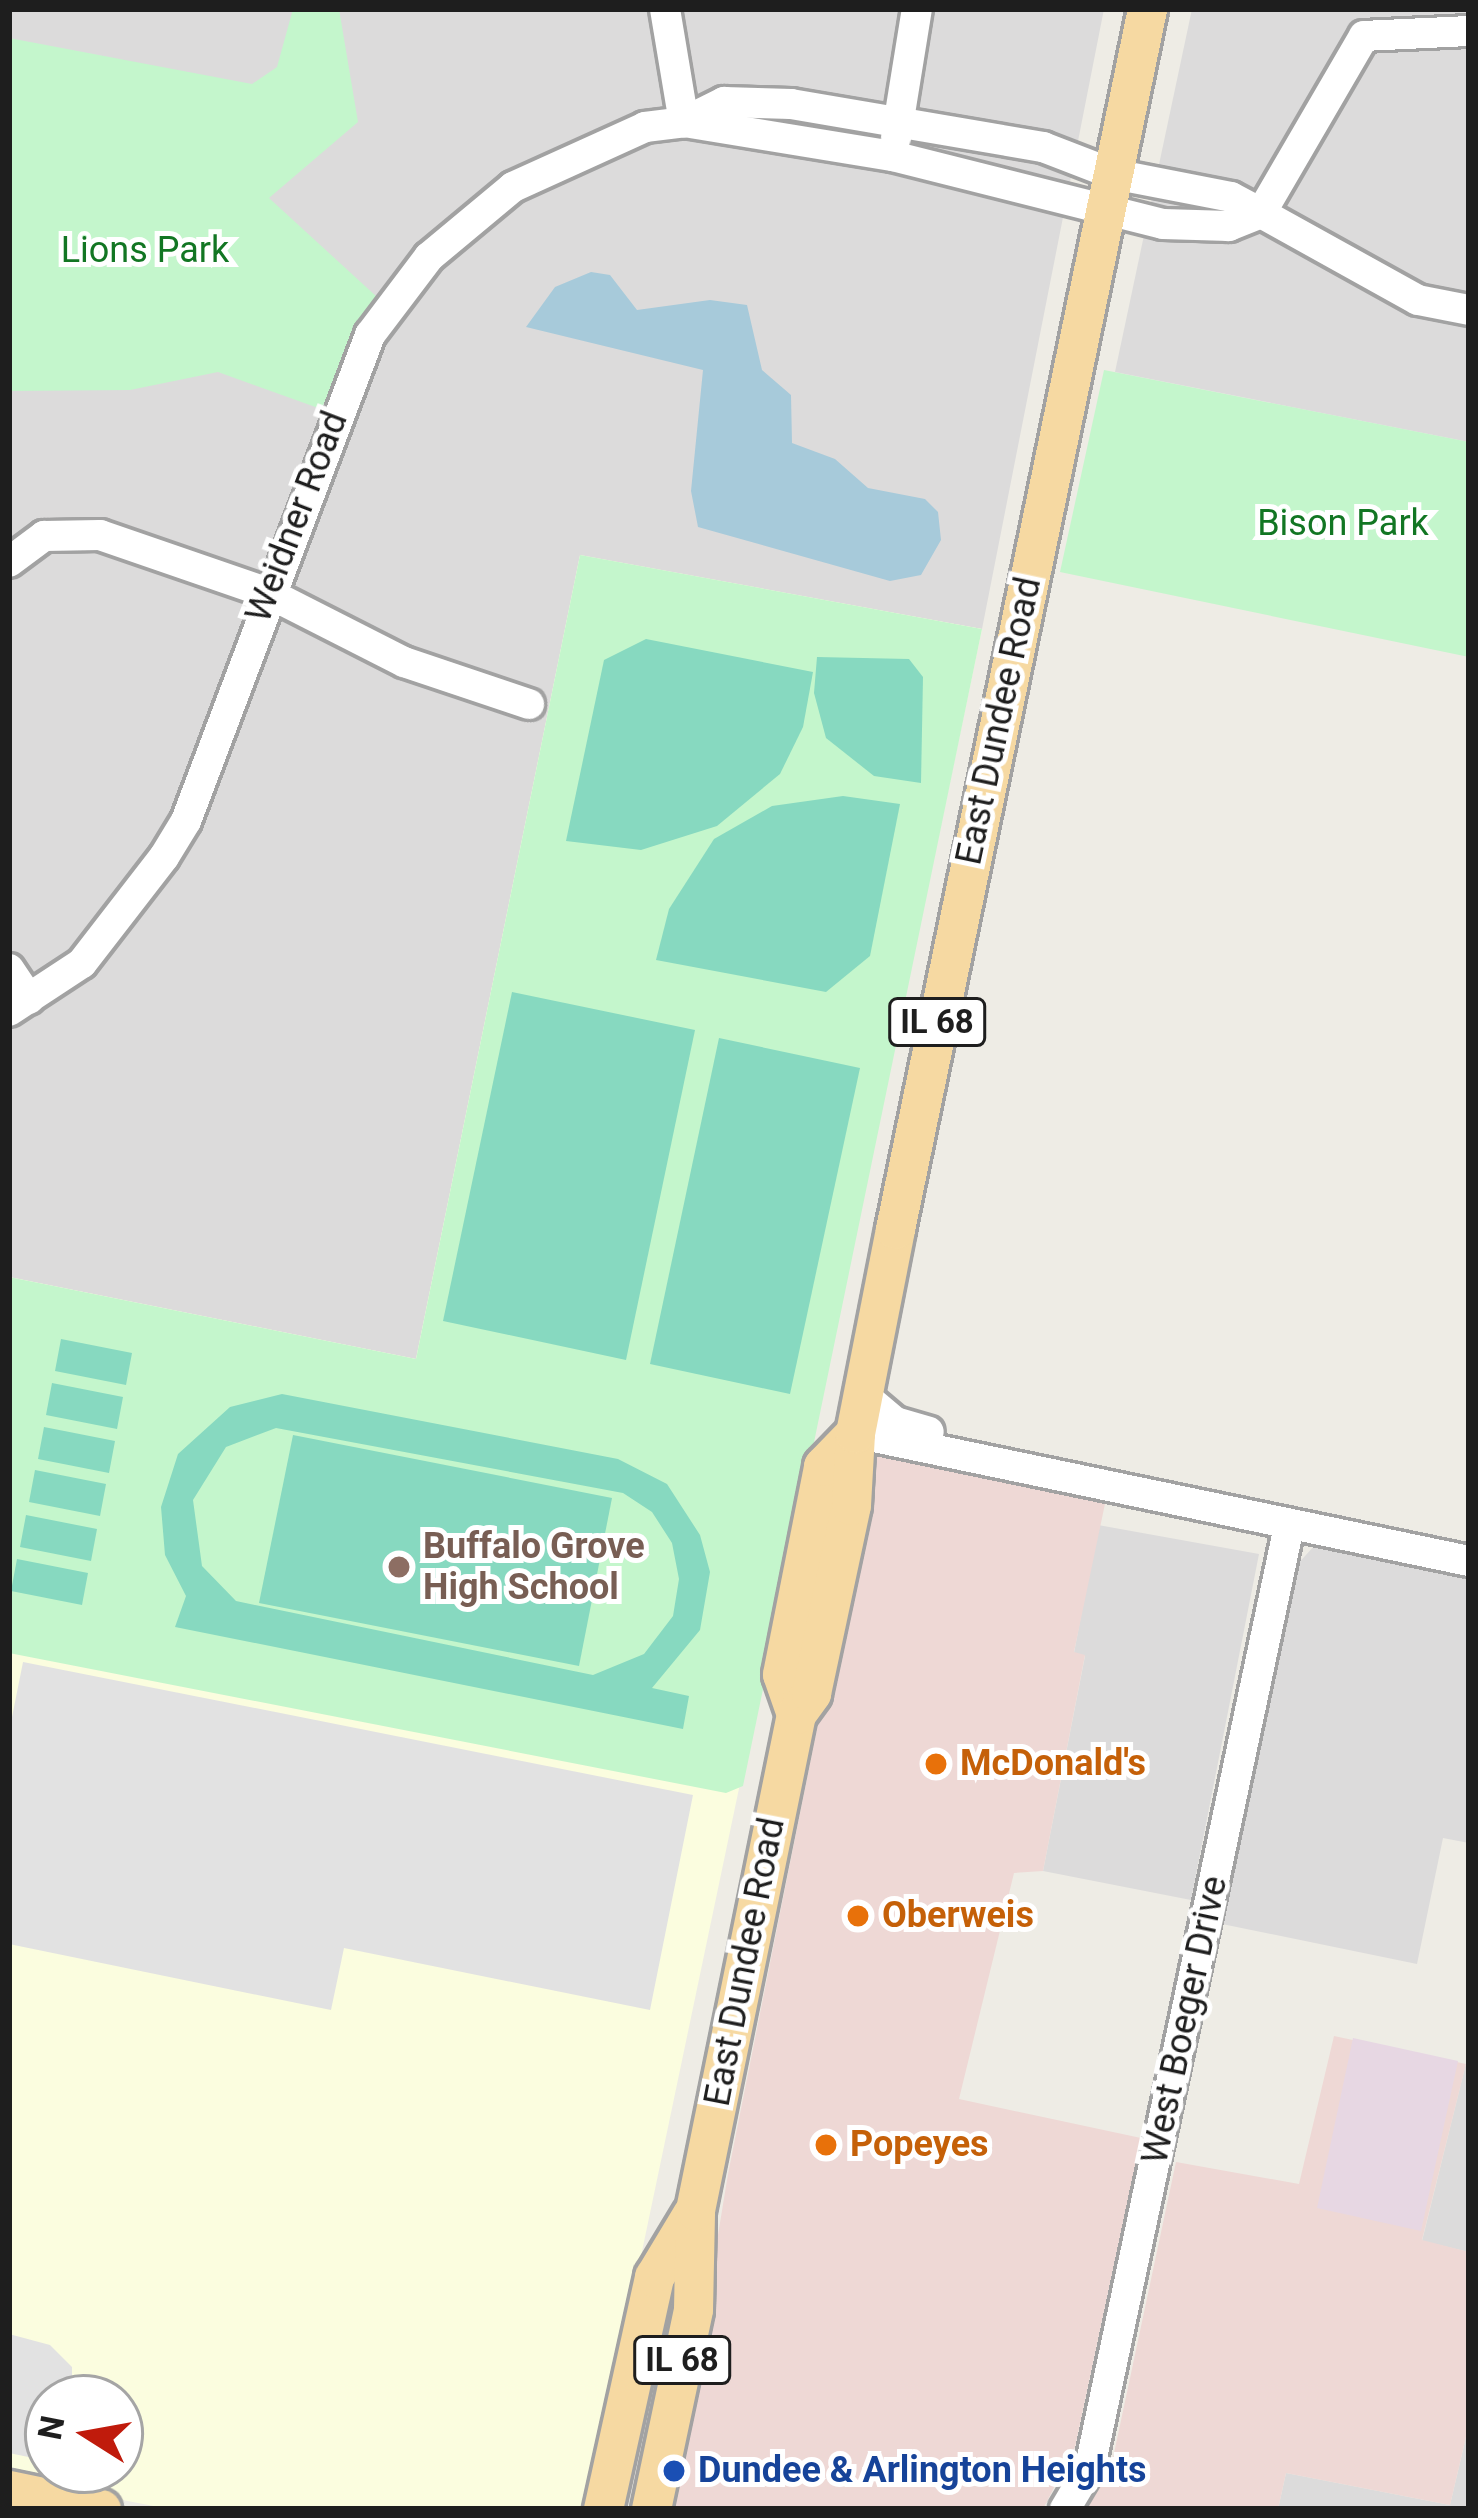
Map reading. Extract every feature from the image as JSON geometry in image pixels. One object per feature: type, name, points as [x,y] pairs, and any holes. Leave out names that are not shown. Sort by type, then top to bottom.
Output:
[{"type":"main road","name":"East Dundee Road","points":[[651,2509],[693,2309],[695,2210],[796,1714],[811,1693],[824,1638],[858,1472],[855,1433],[862,1394],[1147,9]]},
{"type":"main road","name":"East Dundee Road","points":[[603,2509],[654,2277],[695,2210]]},
{"type":"main road","points":[[9,2490],[101,2509]]},
{"type":"street","points":[[665,9],[684,122]]},
{"type":"street","points":[[892,156],[920,10]]},
{"type":"street","points":[[1261,213],[1364,36],[1469,32]]},
{"type":"street","name":"Weidner Road","points":[[684,122],[724,102],[901,119],[1056,150],[1109,192]]},
{"type":"street","name":"Weidner Road","points":[[19,1005],[82,963],[125,915],[186,821],[268,593],[370,335],[429,257],[466,220],[571,157],[645,127],[684,122],[1109,192]]},
{"type":"street","points":[[1109,192],[1231,197],[1418,300],[1469,310]]},
{"type":"street","points":[[9,562],[44,536],[83,533],[268,593],[404,662],[529,704]]},
{"type":"street","points":[[9,968],[19,1005]]},
{"type":"street","points":[[862,1394],[895,1422],[965,1441],[973,1456]]},
{"type":"street","points":[[855,1433],[1469,1561]]},
{"type":"street","name":"West Boeger Drive","points":[[1065,2509],[1090,2467],[1288,1526]]},
{"type":"shaded area","points":[[9,9],[1104,9],[982,629],[580,556],[416,1359],[9,1277]]},
{"type":"shaded area","points":[[1192,9],[1469,9],[1469,442],[1115,372]]},
{"type":"shaded area","name":"Buffalo Grove High School","points":[[580,555],[982,629],[588,2509],[169,2509],[92,2494],[144,2494],[144,2374],[24,2374],[24,2481],[9,2478],[9,1277],[416,1359]]},
{"type":"shaded area","points":[[872,1452],[1106,1499],[1074,1652],[1085,1655],[1043,1871],[1014,1873],[959,2099],[1141,2138],[1075,2447],[1043,2509],[673,2509],[728,2174]]},
{"type":"shaded area","points":[[1098,1525],[1259,1554],[1191,1900],[1043,1871],[1085,1656],[1074,1653]]},
{"type":"shaded area","points":[[1315,1545],[1469,1577],[1469,1843],[1443,1838],[1417,1964],[1222,1924],[1296,1566]]},
{"type":"shaded area","points":[[23,1662],[693,1795],[650,2010],[344,1948],[331,2010],[9,1944],[9,1732]]},
{"type":"shaded area","points":[[1334,2036],[1466,2064],[1422,2240],[1469,2252],[1469,2424],[1450,2505],[1286,2473],[1278,2509],[1085,2509],[1113,2458],[1176,2162],[1299,2184]]},
{"type":"shaded area","points":[[1353,2038],[1458,2061],[1421,2231],[1317,2208]]},
{"type":"shaded area","points":[[1469,2051],[1469,2252],[1422,2241]]},
{"type":"shaded area","points":[[9,2334],[50,2345],[72,2367],[72,2374],[24,2374],[24,2456],[9,2453]]},
{"type":"shaded area","points":[[1469,2424],[1469,2509],[1278,2509],[1286,2473],[1450,2505]]},
{"type":"green space","name":"Lions Park","points":[[293,9],[339,9],[358,122],[269,198],[377,297],[321,409],[218,372],[130,390],[9,391],[9,38],[252,84],[277,67]]},
{"type":"green space","name":"Bison Park","points":[[1104,370],[1469,442],[1469,657],[1060,572]]},
{"type":"green space","points":[[580,555],[982,629],[743,1786],[726,1793],[9,1653],[9,1277],[416,1359]]},
{"type":"green space","points":[[646,639],[813,672],[803,727],[780,774],[717,826],[641,850],[566,841],[604,660]]},
{"type":"green space","points":[[817,657],[909,659],[923,677],[921,783],[874,776],[826,738],[814,693]]},
{"type":"green space","points":[[843,796],[900,804],[870,956],[826,992],[656,960],[669,909],[714,839],[772,806]]},
{"type":"green space","points":[[512,992],[695,1030],[626,1360],[443,1321]]},
{"type":"green space","points":[[719,1038],[860,1068],[790,1394],[650,1364]]},
{"type":"green space","points":[[61,1339],[132,1353],[126,1385],[55,1371]]},
{"type":"green space","points":[[52,1383],[123,1397],[117,1429],[46,1415]]},
{"type":"green space","points":[[282,1394],[618,1459],[667,1484],[700,1535],[710,1572],[700,1630],[652,1688],[689,1696],[683,1729],[175,1627],[186,1596],[165,1555],[161,1507],[178,1454],[230,1407]],"holes":[[[276,1428],[623,1493],[652,1512],[672,1543],[679,1579],[673,1616],[644,1654],[593,1675],[236,1601],[202,1566],[193,1500],[226,1447]]]},
{"type":"green space","points":[[44,1427],[115,1441],[109,1473],[38,1459]]},
{"type":"green space","points":[[293,1435],[612,1498],[579,1666],[259,1603]]},
{"type":"green space","points":[[35,1470],[106,1484],[100,1516],[29,1502]]},
{"type":"green space","points":[[26,1515],[97,1529],[91,1561],[20,1547]]},
{"type":"green space","points":[[17,1559],[88,1573],[82,1605],[11,1591]]},
{"type":"water","points":[[591,272],[610,275],[637,310],[710,300],[747,305],[762,370],[791,395],[792,443],[835,459],[868,488],[925,499],[938,512],[941,540],[921,575],[890,581],[698,527],[691,491],[703,370],[526,327],[555,287]]},
{"type":"place","name":"Buffalo Grove High School","points":[[399,1567]]},
{"type":"place","name":"McDonald's","points":[[936,1764]]},
{"type":"place","name":"Oberweis","points":[[858,1916]]},
{"type":"place","name":"Popeyes","points":[[826,2145]]},
{"type":"place","name":"Dundee & Arlington Heights","points":[[674,2471]]}]
